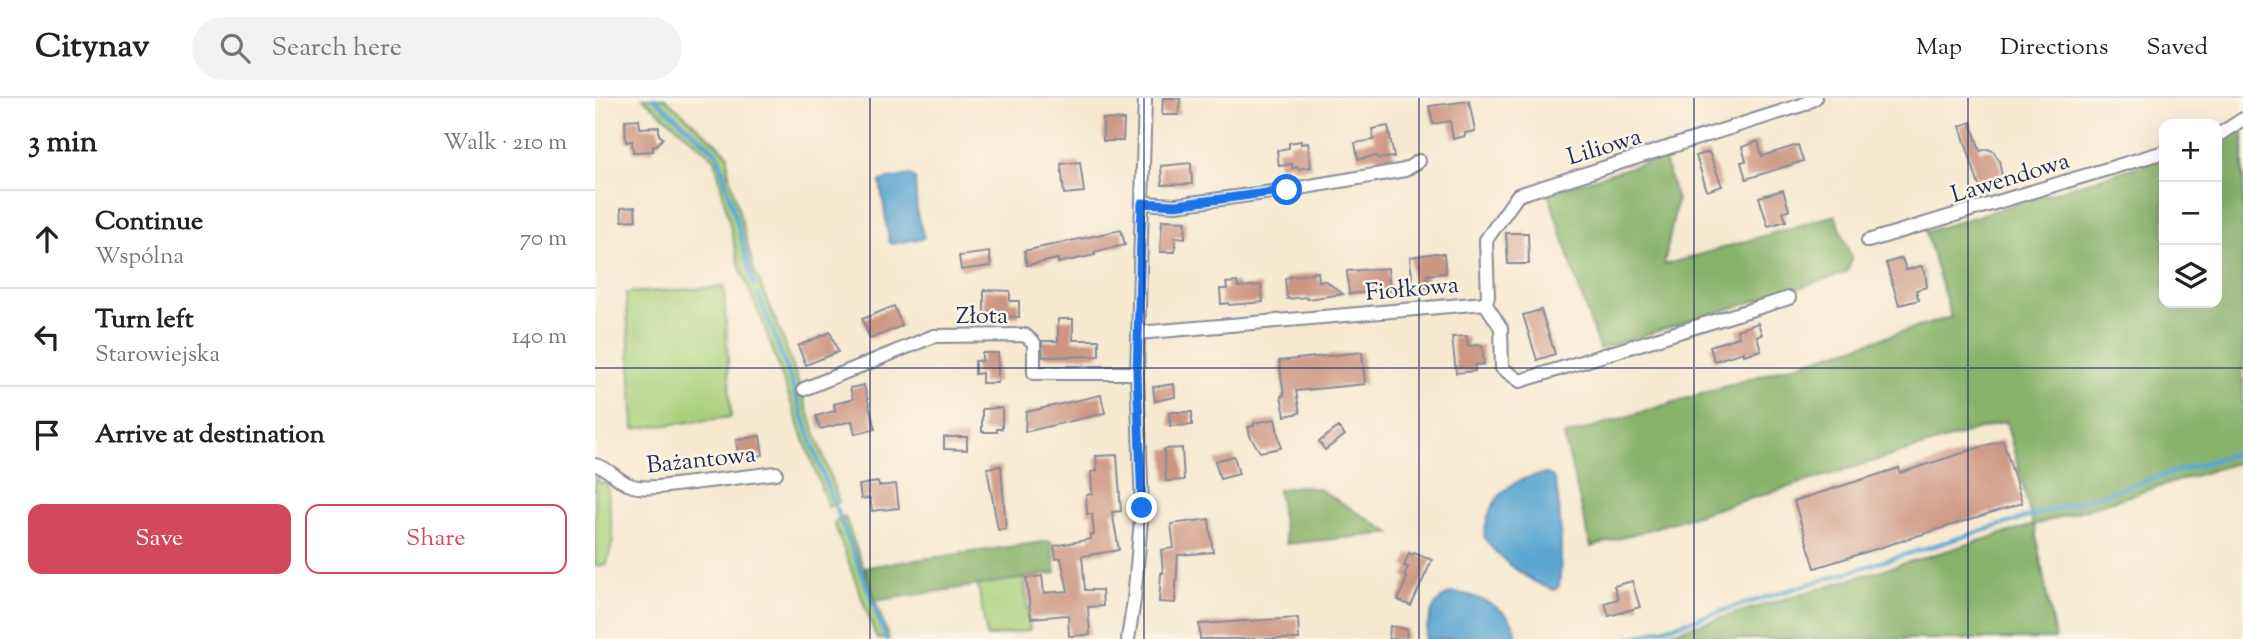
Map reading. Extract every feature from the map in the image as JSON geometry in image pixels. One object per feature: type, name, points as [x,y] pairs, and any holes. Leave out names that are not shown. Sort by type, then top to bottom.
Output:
[{"type":"street","points":[[1128,639],[1142,508],[1137,373],[1145,98]]},
{"type":"street","name":"Liliowa","points":[[1485,303],[1488,298],[1486,240],[1518,195],[1815,98]]},
{"type":"street","points":[[2222,133],[2243,119]]},
{"type":"street","name":"Lawendowa","points":[[1868,242],[2159,154]]},
{"type":"street","points":[[1142,203],[1176,205],[1287,190],[1405,170],[1419,161]]},
{"type":"street","name":"Fiołkowa","points":[[1138,333],[1485,303],[1501,328],[1502,368],[1520,381],[1789,298]]},
{"type":"street","name":"Złota","points":[[804,389],[934,336],[1025,335],[1034,343],[1034,373],[1137,373]]},
{"type":"street","name":"Bażantowa","points":[[595,465],[608,469],[628,484],[639,488],[776,473]]},
{"type":"green space","points":[[643,98],[665,98],[728,154],[728,169],[754,270],[784,341],[839,502],[828,507],[763,323],[739,265],[715,159]]},
{"type":"green space","points":[[2243,126],[2243,461],[2034,525],[2055,639],[1649,639],[2033,525],[2006,421],[1591,547],[1564,436],[1951,317],[1926,232],[2159,160],[2159,308],[2222,308],[2222,139]]},
{"type":"green space","points":[[1663,157],[1677,200],[1664,265],[1835,215],[1852,260],[1846,273],[1599,349],[1548,193]]},
{"type":"green space","points":[[724,287],[731,417],[634,429],[626,293]]},
{"type":"green space","points":[[595,477],[599,483],[607,482],[613,540],[607,564],[595,566]]},
{"type":"green space","points":[[1298,486],[1319,489],[1391,533],[1286,544],[1278,490]]},
{"type":"green space","points":[[845,517],[889,639],[877,639],[834,523]]},
{"type":"green space","points":[[1051,541],[1056,573],[876,601],[865,567]]},
{"type":"green space","points":[[1024,578],[1030,630],[987,637],[978,585]]},
{"type":"water","points":[[910,175],[915,179],[917,214],[924,238],[892,244],[889,241],[880,181]]},
{"type":"water","points":[[1547,474],[1553,477],[1560,515],[1560,575],[1559,586],[1555,590],[1515,569],[1496,552],[1484,536],[1490,511],[1503,492],[1522,480]]},
{"type":"water","points":[[1452,593],[1483,600],[1503,612],[1511,620],[1516,639],[1425,639],[1435,605]]},
{"type":"building","points":[[1163,98],[1180,98],[1179,115],[1162,115]]},
{"type":"building","points":[[1469,101],[1475,131],[1453,139],[1450,121],[1433,124],[1429,106]]},
{"type":"building","points":[[639,119],[640,128],[659,127],[659,135],[663,138],[653,146],[653,151],[633,152],[632,141],[626,142],[625,120]]},
{"type":"building","points":[[1103,119],[1124,120],[1123,141],[1103,141]]},
{"type":"building","points":[[1971,122],[1980,151],[1993,151],[1999,160],[2003,182],[1980,189],[1960,126]]},
{"type":"building","points":[[1388,126],[1394,157],[1358,159],[1355,143],[1374,140],[1372,129]]},
{"type":"building","points":[[1301,141],[1301,144],[1308,143],[1311,167],[1298,169],[1292,168],[1292,164],[1279,166],[1277,150],[1289,148],[1289,143]]},
{"type":"building","points":[[1758,141],[1762,156],[1798,145],[1803,161],[1746,179],[1741,162],[1746,161],[1742,147]]},
{"type":"building","points":[[1709,152],[1722,186],[1707,191],[1696,156]]},
{"type":"building","points":[[1080,162],[1084,192],[1064,194],[1061,164]]},
{"type":"building","points":[[1191,163],[1192,184],[1162,185],[1161,166]]},
{"type":"building","points":[[1783,190],[1789,210],[1783,211],[1786,221],[1768,226],[1759,197]]},
{"type":"building","points":[[635,207],[636,220],[622,221],[621,208]]},
{"type":"building","points":[[1162,220],[1186,221],[1185,238],[1175,237],[1175,252],[1160,252]]},
{"type":"building","points":[[1121,230],[1125,245],[1058,263],[1058,259],[1027,265],[1024,251]]},
{"type":"building","points":[[1506,233],[1528,233],[1529,264],[1508,264]]},
{"type":"building","points":[[989,252],[991,266],[961,270],[959,256]]},
{"type":"building","points":[[1444,254],[1446,273],[1427,275],[1428,287],[1413,288],[1410,257]]},
{"type":"building","points":[[1902,258],[1906,270],[1921,266],[1925,272],[1927,287],[1916,290],[1919,300],[1899,305],[1886,263]]},
{"type":"building","points":[[1388,268],[1390,291],[1349,294],[1347,271]]},
{"type":"building","points":[[1318,272],[1319,281],[1326,281],[1343,294],[1287,299],[1285,278]]},
{"type":"building","points":[[1237,282],[1238,287],[1261,285],[1263,302],[1221,304],[1220,289],[1227,289],[1226,283]]},
{"type":"building","points":[[984,290],[1010,291],[1010,301],[1019,301],[1019,317],[984,316]]},
{"type":"building","points":[[894,306],[902,326],[870,339],[862,319]]},
{"type":"building","points":[[1541,310],[1555,354],[1537,360],[1523,315]]},
{"type":"building","points":[[1058,319],[1073,319],[1073,340],[1099,340],[1099,356],[1043,357],[1042,341],[1058,341]]},
{"type":"building","points":[[1758,323],[1762,335],[1757,336],[1761,350],[1714,361],[1710,346],[1739,337],[1737,330]]},
{"type":"building","points":[[830,332],[838,352],[806,365],[798,346]]},
{"type":"building","points":[[1467,336],[1468,346],[1482,345],[1484,364],[1475,365],[1475,371],[1456,373],[1452,337]]},
{"type":"building","points":[[1362,352],[1365,384],[1296,391],[1300,413],[1285,416],[1279,361]]},
{"type":"building","points":[[982,353],[998,353],[998,383],[982,383],[982,373],[975,374],[975,361],[982,361]]},
{"type":"building","points":[[1174,384],[1175,397],[1155,401],[1153,387]]},
{"type":"building","points":[[864,385],[875,429],[855,434],[852,421],[820,429],[816,416],[835,411],[834,404],[853,399],[850,388]]},
{"type":"building","points":[[1101,395],[1105,413],[1025,432],[1026,412]]},
{"type":"building","points":[[1002,408],[1002,429],[997,429],[997,432],[982,432],[982,409]]},
{"type":"building","points":[[1169,412],[1192,412],[1192,425],[1170,426]]},
{"type":"building","points":[[1275,419],[1281,448],[1260,452],[1248,427],[1254,426],[1254,423]]},
{"type":"building","points":[[1338,427],[1345,435],[1325,450],[1319,442]]},
{"type":"building","points":[[760,436],[763,455],[738,455],[736,440]]},
{"type":"building","points":[[944,437],[967,437],[967,450],[944,449]]},
{"type":"building","points":[[2003,440],[2022,503],[1815,568],[1794,501],[1899,468],[1900,473]]},
{"type":"building","points":[[1182,448],[1184,480],[1166,481],[1164,449]]},
{"type":"building","points":[[1117,455],[1121,511],[1112,512],[1119,550],[1082,556],[1085,590],[1102,590],[1103,606],[1088,607],[1090,635],[1069,636],[1068,615],[1031,618],[1026,578],[1042,576],[1044,593],[1068,591],[1061,558],[1056,559],[1054,546],[1091,539],[1090,535],[1094,535],[1092,514],[1087,514],[1086,495],[1092,494],[1091,472],[1097,471],[1096,456]]},
{"type":"building","points":[[1234,456],[1239,474],[1220,479],[1215,461]]},
{"type":"building","points":[[1001,466],[1006,529],[998,530],[987,468]]},
{"type":"building","points":[[878,482],[879,486],[896,484],[899,508],[872,511],[870,498],[861,499],[859,485]]},
{"type":"building","points":[[1209,519],[1213,552],[1178,555],[1175,603],[1159,602],[1163,573],[1161,550],[1174,548],[1171,524]]},
{"type":"building","points":[[1409,553],[1432,560],[1411,606],[1398,600],[1407,578],[1404,576],[1408,567],[1404,566]]},
{"type":"building","points":[[1632,581],[1640,607],[1609,616],[1605,603],[1618,599],[1614,586]]},
{"type":"building","points":[[1298,618],[1299,639],[1200,639],[1199,624]]},
{"type":"building","points":[[1390,626],[1407,629],[1406,639],[1389,639]]},
{"type":"waterway","points":[[654,98],[718,154],[754,285]]},
{"type":"waterway","points":[[758,295],[886,639]]},
{"type":"waterway","points":[[1630,639],[2243,451]]},
{"type":"route","points":[[1142,508],[1137,373],[1142,203],[1176,205],[1287,190]]}]
